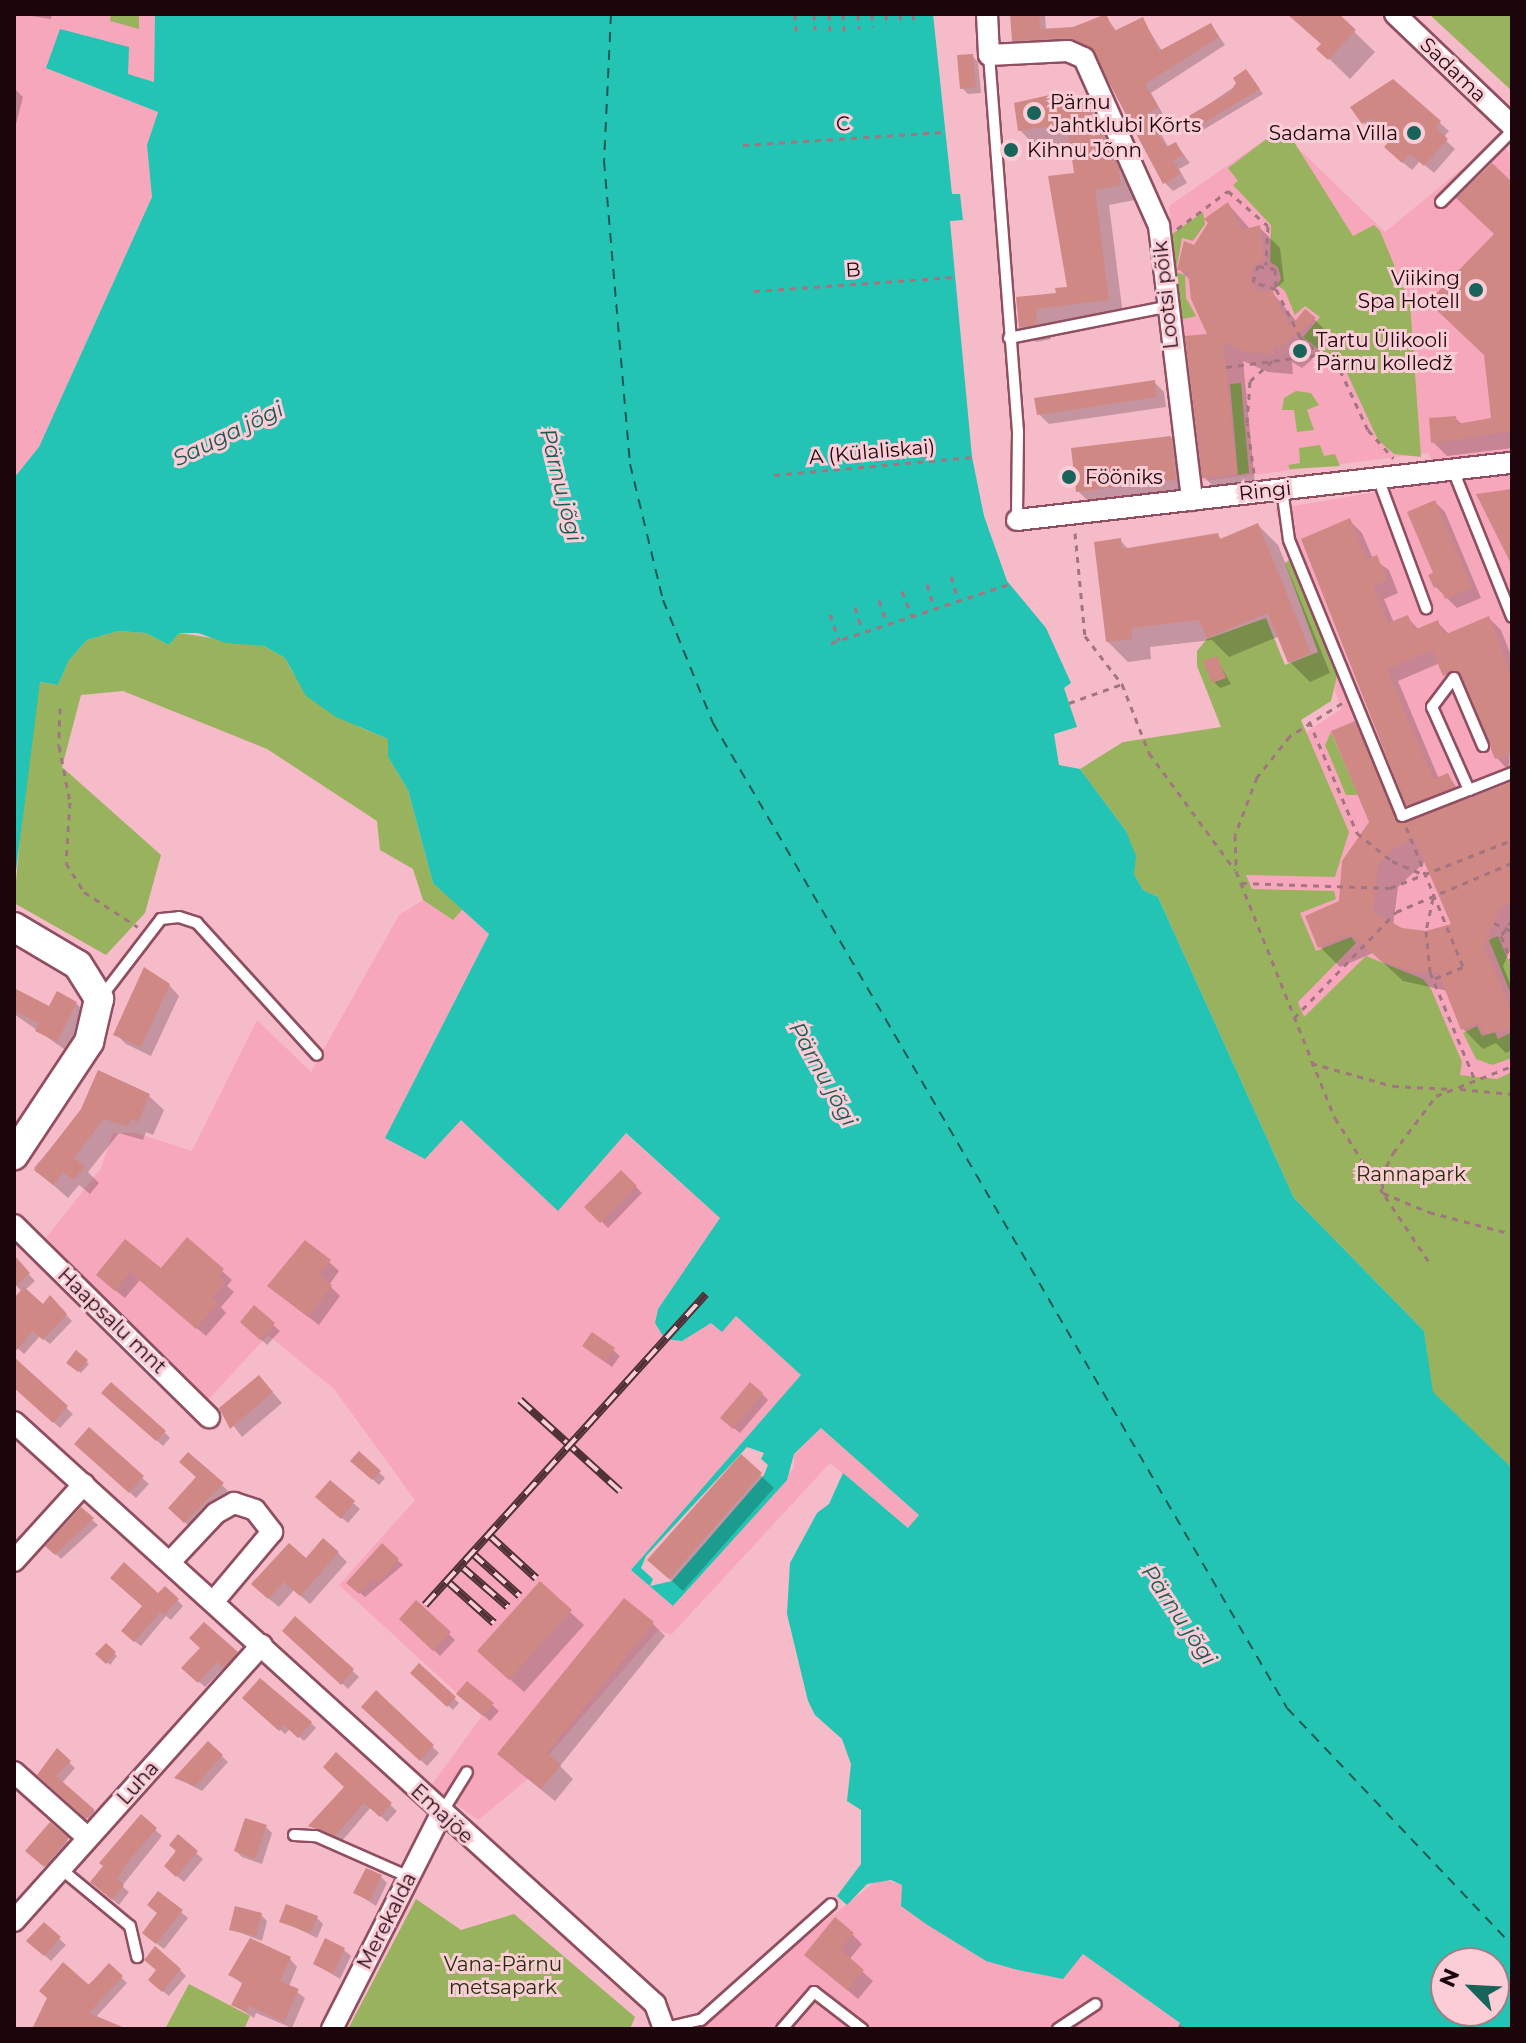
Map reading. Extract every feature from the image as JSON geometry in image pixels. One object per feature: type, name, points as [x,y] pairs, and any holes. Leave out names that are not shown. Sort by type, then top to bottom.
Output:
[{"type":"main road","points":[[14,1155],[89,1042],[99,999],[78,965],[18,929]]},
{"type":"street","points":[[987,14],[989,55]]},
{"type":"street","name":"Sadama","points":[[1395,14],[1512,128]]},
{"type":"street","name":"Lootsi põik","points":[[989,55],[1068,51],[1084,58],[1159,226],[1166,307],[1192,500]]},
{"type":"street","name":"Ringi","points":[[1017,520],[1512,463]]},
{"type":"street","name":"Haapsalu mnt","points":[[14,1225],[209,1417]]},
{"type":"street","name":"Emajõe","points":[[14,1422],[262,1645],[441,1814],[655,2004],[665,2028]]},
{"type":"street","points":[[14,1561],[84,1484]]},
{"type":"street","points":[[170,1562],[216,1513],[234,1503],[255,1510],[272,1532],[214,1601]]},
{"type":"street","name":"Luha","points":[[14,1921],[262,1645]]},
{"type":"street","points":[[14,1772],[88,1838]]},
{"type":"street","name":"Merekalda","points":[[332,2029],[441,1814]]},
{"type":"lane","points":[[989,55],[1018,432],[1017,520]]},
{"type":"lane","points":[[1441,202],[1512,128]]},
{"type":"lane","points":[[1009,338],[1166,307]]},
{"type":"lane","points":[[1453,470],[1512,617]]},
{"type":"lane","points":[[1378,478],[1426,608]]},
{"type":"lane","points":[[1282,489],[1289,540],[1402,816],[1512,773]]},
{"type":"lane","points":[[1469,790],[1432,707],[1454,678],[1483,746]]},
{"type":"lane","points":[[99,999],[111,989],[148,932],[161,919],[197,923],[317,1055]]},
{"type":"lane","points":[[441,1814],[467,1772]]},
{"type":"lane","points":[[294,1835],[327,1840],[409,1877]]},
{"type":"lane","points":[[61,1869],[130,1926],[137,1957]]},
{"type":"lane","points":[[665,2028],[701,2020],[831,1904]]},
{"type":"lane","points":[[782,2029],[814,1992],[862,2029]]},
{"type":"lane","points":[[1058,2029],[1096,2004]]},
{"type":"path","points":[[795,14],[796,31]]},
{"type":"path","points":[[814,14],[815,30]]},
{"type":"path","points":[[829,14],[830,31]]},
{"type":"path","points":[[843,14],[844,31]]},
{"type":"path","points":[[858,14],[859,29]]},
{"type":"path","points":[[872,14],[873,27]]},
{"type":"path","points":[[886,14],[887,26]]},
{"type":"path","points":[[900,14],[901,24]]},
{"type":"path","points":[[913,14],[914,24]]},
{"type":"path","name":"C","points":[[743,145],[944,132]]},
{"type":"path","points":[[1168,235],[1228,191],[1268,226],[1266,265]]},
{"type":"path","points":[[1266,265],[1278,275],[1276,289],[1300,337],[1340,370],[1368,430],[1381,450],[1399,462]]},
{"type":"path","points":[[1266,265],[1254,270],[1253,282],[1276,289]]},
{"type":"path","name":"B","points":[[754,291],[954,277]]},
{"type":"path","points":[[1226,367],[1320,356]]},
{"type":"path","points":[[1254,476],[1247,423],[1250,381],[1273,360]]},
{"type":"path","name":"A (Külaliskai)","points":[[774,475],[972,457]]},
{"type":"path","points":[[1074,513],[1085,636],[1122,684],[1149,753],[1236,871],[1335,1118],[1429,1262]]},
{"type":"path","points":[[951,576],[958,601]]},
{"type":"path","points":[[831,643],[1012,583]]},
{"type":"path","points":[[927,584],[935,609]]},
{"type":"path","points":[[902,591],[912,616]]},
{"type":"path","points":[[879,600],[887,624]]},
{"type":"path","points":[[855,607],[863,632]]},
{"type":"path","points":[[830,614],[839,640]]},
{"type":"path","points":[[1069,703],[1122,684]]},
{"type":"path","points":[[1236,871],[1235,835],[1257,777],[1274,753],[1309,721],[1353,697]]},
{"type":"path","points":[[60,708],[59,746],[70,802],[66,863],[96,902],[148,932]]},
{"type":"path","points":[[1309,721],[1357,833],[1392,861],[1425,875]]},
{"type":"path","points":[[1402,816],[1463,967],[1433,979]]},
{"type":"path","points":[[1241,883],[1390,888],[1512,840]]},
{"type":"path","points":[[1294,1018],[1396,912],[1512,863]]},
{"type":"path","points":[[1433,897],[1426,931],[1433,979],[1475,1080]]},
{"type":"path","points":[[1512,920],[1501,936],[1512,963]]},
{"type":"path","points":[[1494,923],[1512,931]]},
{"type":"path","points":[[1311,1063],[1393,1086],[1512,1094]]},
{"type":"path","points":[[1383,1193],[1381,1177],[1407,1130],[1436,1096],[1512,1066]]},
{"type":"path","points":[[1383,1193],[1429,1212],[1512,1234]]},
{"type":"path","points":[[1179,2025],[1185,2029]]},
{"type":"shaded area","points":[[14,14],[155,14],[154,82],[128,74],[46,67],[158,111],[147,145],[152,197],[39,447],[14,478]]},
{"type":"shaded area","points":[[1279,130],[1385,232],[1497,140],[1512,156],[1512,1080],[1356,1067],[1314,1043],[1246,874],[1276,763],[1308,731],[1341,709],[1275,509],[1437,482],[1429,453],[1195,482],[1169,206]]},
{"type":"shaded area","points":[[423,900],[453,920],[463,909],[489,934],[385,1138],[461,1120],[625,1133],[720,1218],[658,1309],[655,1324],[717,1323],[722,1331],[736,1316],[802,1375],[631,1570],[674,1606],[794,1468],[794,1455],[821,1428],[919,1515],[909,1528],[830,1463],[671,1635],[658,1630],[528,1779],[478,1820],[431,1786],[482,1716],[339,1585],[415,1500],[334,1389],[268,1335],[207,1401],[46,1238],[101,1168],[113,1133],[136,1133],[192,1151],[257,1020],[311,1072],[399,915]]},
{"type":"shaded area","points":[[880,1878],[902,1885],[902,1907],[986,1961],[1048,1976],[1082,1953],[1188,2029],[664,2029],[701,2020]]},
{"type":"green space","points":[[111,14],[139,14],[139,29],[110,21]]},
{"type":"green space","points":[[1429,14],[1512,14],[1512,91]]},
{"type":"green space","points":[[1284,126],[1353,236],[1374,225],[1380,231],[1410,303],[1421,457],[1394,454],[1378,440],[1346,371],[1303,337],[1320,317],[1305,306],[1295,315],[1285,291],[1277,285],[1281,279],[1278,267],[1270,262],[1271,225],[1233,185],[1238,181],[1228,168]]},
{"type":"green space","points":[[1203,212],[1205,224],[1193,241],[1182,238],[1176,272],[1185,275],[1186,298],[1196,316],[1179,320],[1171,235]]},
{"type":"green space","points":[[1241,383],[1249,473],[1238,475],[1230,384]]},
{"type":"green space","points":[[1296,391],[1311,393],[1319,405],[1307,410],[1314,430],[1297,432],[1294,410],[1282,410],[1284,398]]},
{"type":"green space","points":[[1320,445],[1324,456],[1335,454],[1340,466],[1290,469],[1288,465],[1300,463],[1299,448]]},
{"type":"green space","name":"Rannapark","points":[[1291,559],[1337,676],[1331,701],[1301,720],[1349,832],[1335,877],[1246,875],[1252,889],[1334,891],[1336,899],[1300,913],[1316,951],[1351,937],[1356,943],[1298,1002],[1304,1017],[1366,956],[1423,979],[1431,989],[1462,1062],[1460,1075],[1497,1079],[1512,1072],[1512,1468],[1432,1392],[1424,1331],[1294,1198],[1158,897],[1143,890],[1134,874],[1126,831],[1080,769],[1123,742],[1221,727],[1197,666],[1197,651],[1207,639],[1266,618],[1285,665],[1318,652],[1285,563]]},
{"type":"green space","points":[[118,631],[146,633],[169,645],[179,633],[264,646],[285,658],[293,673],[359,727],[388,739],[388,757],[408,790],[433,883],[463,909],[453,920],[423,900],[413,869],[380,850],[377,821],[267,749],[123,691],[81,695],[62,767],[161,855],[145,913],[106,955],[14,903],[30,732],[40,682],[58,685],[69,660],[87,640]]},
{"type":"green space","points":[[1331,732],[1358,795],[1346,795],[1325,745]]},
{"type":"green space","points":[[1498,936],[1512,969],[1512,997],[1489,940]]},
{"type":"green space","points":[[1477,1026],[1482,1036],[1495,1032],[1498,1039],[1512,1032],[1512,1058],[1492,1065],[1476,1059],[1463,1033]]},
{"type":"green space","name":"Vana-Pärnu metsapark","points":[[416,1899],[461,1930],[514,1914],[635,2017],[630,2029],[348,2029]]},
{"type":"green space","points":[[189,1984],[250,2016],[244,2029],[165,2029]]},
{"type":"water","points":[[155,14],[933,14],[952,194],[960,194],[963,220],[950,221],[972,457],[984,516],[1007,581],[1046,628],[1071,683],[1064,688],[1077,727],[1054,734],[1059,765],[1080,769],[1126,831],[1136,856],[1134,874],[1143,890],[1158,897],[1294,1198],[1424,1331],[1433,1392],[1512,1468],[1512,2029],[1177,2029],[1180,2023],[1083,1954],[1063,1979],[1014,1969],[986,1961],[901,1906],[902,1885],[891,1880],[867,1884],[847,1905],[837,1896],[861,1864],[861,1810],[847,1801],[851,1764],[842,1739],[815,1715],[808,1701],[787,1614],[790,1563],[817,1513],[829,1504],[843,1473],[908,1528],[919,1515],[821,1428],[794,1454],[787,1480],[673,1606],[631,1570],[801,1375],[736,1316],[722,1332],[711,1323],[682,1341],[665,1339],[655,1323],[658,1309],[720,1218],[626,1133],[558,1211],[461,1120],[425,1159],[385,1138],[489,934],[433,883],[408,790],[388,757],[388,739],[336,717],[306,696],[285,658],[264,646],[226,643],[198,633],[179,633],[169,645],[146,633],[118,631],[87,640],[69,660],[58,685],[40,682],[14,887],[14,478],[39,447],[152,197],[147,145],[158,112],[46,68],[60,29],[129,47],[128,74],[154,82]]},
{"type":"pier","points":[[747,1447],[764,1453],[761,1459],[768,1465],[764,1475],[672,1581],[650,1586],[653,1579],[641,1568],[646,1556]]},
{"type":"building","points":[[1010,14],[1039,14],[1040,29],[1073,27],[1106,14],[1114,31],[1143,17],[1159,51],[1211,23],[1219,37],[1145,84],[1158,107],[1147,113],[1166,147],[1176,142],[1183,155],[1173,160],[1180,174],[1163,184],[1090,47],[1068,38],[1012,41]]},
{"type":"building","points":[[1287,14],[1339,14],[1356,30],[1328,60],[1316,49],[1321,44]]},
{"type":"building","points":[[973,54],[976,87],[960,89],[957,55]]},
{"type":"building","points":[[1246,69],[1260,89],[1192,130],[1185,118],[1230,92],[1236,83],[1233,78]]},
{"type":"building","name":"Sadama Villa","points":[[1393,79],[1441,121],[1436,128],[1448,139],[1424,166],[1410,154],[1402,163],[1384,147],[1393,137],[1371,118],[1362,124],[1350,107]]},
{"type":"building","points":[[1054,94],[1086,103],[1118,165],[1121,185],[1095,190],[1109,300],[1036,309],[1037,324],[1019,328],[1016,297],[1056,293],[1055,288],[1067,287],[1048,176],[1074,173],[1068,132],[1045,127],[1018,131],[1014,103]]},
{"type":"building","name":"Viiking Spa Hotell","points":[[1492,163],[1512,182],[1512,431],[1431,443],[1429,418],[1456,416],[1457,424],[1491,418],[1484,355],[1428,302],[1494,234],[1456,198]]},
{"type":"building","name":"Tartu Ülikooli Pärnu kolledž","points":[[1228,202],[1242,230],[1260,225],[1264,260],[1253,267],[1250,278],[1257,292],[1272,290],[1290,327],[1305,309],[1316,318],[1280,348],[1273,344],[1273,354],[1246,352],[1223,342],[1237,474],[1202,478],[1185,336],[1207,334],[1191,299],[1188,272],[1177,270],[1184,241],[1194,245],[1208,223],[1204,219]]},
{"type":"building","points":[[1155,380],[1157,397],[1037,415],[1034,398]]},
{"type":"building","points":[[1171,436],[1176,480],[1076,492],[1071,448]]},
{"type":"building","points":[[1512,489],[1512,566],[1476,494]]},
{"type":"building","points":[[1435,500],[1472,588],[1445,599],[1439,585],[1434,588],[1428,575],[1433,573],[1407,512]]},
{"type":"building","points":[[1350,518],[1367,559],[1377,555],[1387,580],[1373,586],[1388,623],[1408,615],[1414,630],[1438,620],[1444,635],[1489,616],[1512,679],[1512,753],[1495,759],[1459,670],[1443,676],[1432,650],[1387,669],[1433,779],[1448,773],[1454,787],[1406,806],[1301,539]]},
{"type":"building","points":[[1258,523],[1311,653],[1288,663],[1268,613],[1207,638],[1199,620],[1131,628],[1132,639],[1106,642],[1094,542],[1121,538],[1122,549],[1218,533],[1220,539]]},
{"type":"building","points":[[1217,656],[1226,678],[1212,683],[1203,661]]},
{"type":"building","points":[[1355,721],[1400,824],[1512,782],[1512,903],[1501,907],[1484,945],[1512,1013],[1512,1030],[1484,1034],[1479,1023],[1461,1030],[1438,972],[1413,972],[1381,961],[1351,934],[1318,948],[1305,916],[1339,901],[1342,861],[1369,822],[1331,731]],"holes":[[[1414,838],[1451,924],[1426,931],[1402,928],[1373,912],[1378,866],[1393,849]]]},
{"type":"building","points":[[144,967],[170,984],[141,1047],[113,1035]]},
{"type":"building","points":[[14,988],[49,1006],[57,991],[77,1002],[57,1042],[35,1031],[39,1023],[14,1011]]},
{"type":"building","points":[[98,1070],[150,1094],[138,1122],[131,1119],[128,1126],[103,1119],[74,1158],[85,1167],[74,1180],[63,1172],[53,1185],[34,1170],[81,1109]]},
{"type":"building","points":[[621,1170],[637,1186],[600,1223],[584,1207]]},
{"type":"building","points":[[187,1237],[224,1269],[219,1276],[226,1282],[212,1298],[218,1303],[196,1329],[130,1272],[115,1291],[96,1275],[125,1239],[161,1268]]},
{"type":"building","points":[[305,1240],[331,1260],[319,1275],[332,1285],[308,1317],[267,1286]]},
{"type":"building","points":[[14,1255],[30,1273],[14,1288]]},
{"type":"building","points":[[24,1287],[43,1304],[50,1295],[67,1314],[43,1340],[33,1331],[14,1353],[14,1298]]},
{"type":"building","points":[[254,1305],[275,1323],[260,1340],[240,1322]]},
{"type":"building","points":[[592,1332],[615,1348],[605,1362],[582,1346]]},
{"type":"building","points":[[76,1350],[88,1360],[78,1372],[66,1363]]},
{"type":"building","points":[[14,1357],[68,1406],[53,1423],[14,1388]]},
{"type":"building","points":[[259,1375],[273,1392],[230,1429],[219,1408]]},
{"type":"building","points":[[111,1382],[166,1431],[156,1441],[101,1393]]},
{"type":"building","points":[[750,1382],[763,1393],[733,1429],[720,1418]]},
{"type":"building","points":[[89,1427],[144,1476],[129,1493],[74,1444]]},
{"type":"building","points":[[359,1451],[381,1471],[372,1480],[350,1461]]},
{"type":"building","points":[[188,1452],[224,1483],[184,1523],[168,1508],[196,1477],[179,1462]]},
{"type":"building","points":[[741,1454],[762,1473],[669,1579],[647,1560]]},
{"type":"building","points":[[330,1480],[355,1501],[341,1519],[315,1497]]},
{"type":"building","points":[[81,1507],[94,1518],[55,1555],[45,1546]]},
{"type":"building","points":[[323,1538],[339,1552],[300,1596],[284,1582],[268,1599],[251,1584],[289,1543],[306,1558]]},
{"type":"building","points":[[382,1543],[399,1559],[378,1583],[373,1578],[359,1594],[346,1583]]},
{"type":"building","points":[[124,1562],[158,1593],[165,1586],[179,1599],[164,1615],[160,1612],[134,1642],[121,1631],[142,1606],[110,1578]]},
{"type":"building","points":[[540,1581],[572,1610],[509,1680],[477,1651]]},
{"type":"building","points":[[624,1598],[654,1622],[547,1753],[561,1765],[541,1789],[497,1754]]},
{"type":"building","points":[[416,1600],[451,1632],[433,1651],[399,1619]]},
{"type":"building","points":[[295,1616],[354,1669],[341,1685],[282,1631]]},
{"type":"building","points":[[204,1622],[238,1652],[224,1668],[217,1662],[198,1683],[181,1668],[200,1648],[189,1638]]},
{"type":"building","points":[[106,1643],[116,1652],[106,1664],[95,1654]]},
{"type":"building","points":[[419,1663],[456,1697],[447,1707],[410,1673]]},
{"type":"building","points":[[260,1678],[312,1722],[298,1738],[284,1725],[279,1731],[242,1698]]},
{"type":"building","points":[[467,1681],[494,1703],[483,1716],[456,1694]]},
{"type":"building","points":[[376,1690],[434,1745],[420,1761],[361,1707]]},
{"type":"building","points":[[208,1741],[223,1755],[195,1786],[174,1778]]},
{"type":"building","points":[[57,1748],[71,1761],[56,1776],[95,1810],[86,1819],[37,1775]]},
{"type":"building","points":[[336,1752],[392,1803],[380,1817],[364,1803],[335,1836],[308,1826],[344,1787],[323,1767]]},
{"type":"building","points":[[141,1814],[157,1828],[117,1879],[124,1885],[112,1900],[90,1882],[103,1866],[99,1863]]},
{"type":"building","points":[[245,1818],[267,1825],[255,1859],[234,1851]]},
{"type":"building","points":[[50,1822],[69,1838],[44,1867],[25,1851]]},
{"type":"building","points":[[178,1834],[198,1851],[176,1877],[164,1866],[176,1851],[169,1845]]},
{"type":"building","points":[[366,1868],[382,1875],[370,1901],[353,1893]]},
{"type":"building","points":[[158,1891],[183,1910],[156,1944],[142,1933],[157,1913],[147,1905]]},
{"type":"building","points":[[286,1904],[318,1916],[311,1933],[279,1922]]},
{"type":"building","points":[[235,1906],[262,1913],[256,1936],[229,1930]]},
{"type":"building","points":[[835,1917],[854,1933],[840,1949],[864,1970],[847,1990],[804,1955]]},
{"type":"building","points":[[44,1922],[61,1937],[44,1956],[26,1941]]},
{"type":"building","points":[[250,1938],[291,1957],[280,1981],[299,1989],[284,2022],[249,2006],[246,2012],[231,2005],[243,1982],[228,1975]]},
{"type":"building","points":[[325,1938],[345,1948],[333,1974],[313,1964]]},
{"type":"building","points":[[155,1946],[181,1969],[162,1992],[148,1980],[156,1970],[144,1960]]},
{"type":"building","points":[[63,1962],[89,1985],[109,1963],[123,1976],[89,2013],[127,2029],[32,2029],[47,1998],[39,1991]]},
{"type":"ferry route","points":[[611,14],[604,161],[630,464],[663,600],[713,723],[1287,1708],[1512,1945]]},
{"type":"railway","points":[[425,1605],[706,1294]]},
{"type":"railway","points":[[520,1400],[620,1491]]},
{"type":"railway","points":[[489,1535],[536,1578]]},
{"type":"railway","points":[[472,1553],[520,1596]]},
{"type":"railway","points":[[461,1566],[508,1607]]},
{"type":"railway","points":[[447,1581],[494,1623]]},
{"type":"place","name":"Pärnu Jahtklubi Kõrts","points":[[1034,113]]},
{"type":"place","name":"Sadama Villa","points":[[1414,133]]},
{"type":"place","name":"Kihnu Jõnn","points":[[1011,150]]},
{"type":"place","name":"Viiking Spa Hotell","points":[[1476,290]]},
{"type":"place","name":"Tartu Ülikooli Pärnu kolledž","points":[[1300,351]]},
{"type":"place","name":"Fööniks","points":[[1069,477]]},
{"type":"water label","name":"Sauga jõgi","points":[[228,434]]},
{"type":"water label","name":"Pärnu jõgi","points":[[561,485]]},
{"type":"water label","name":"Pärnu jõgi","points":[[823,1074]]},
{"type":"water label","name":"Pärnu jõgi","points":[[1179,1615]]}]
